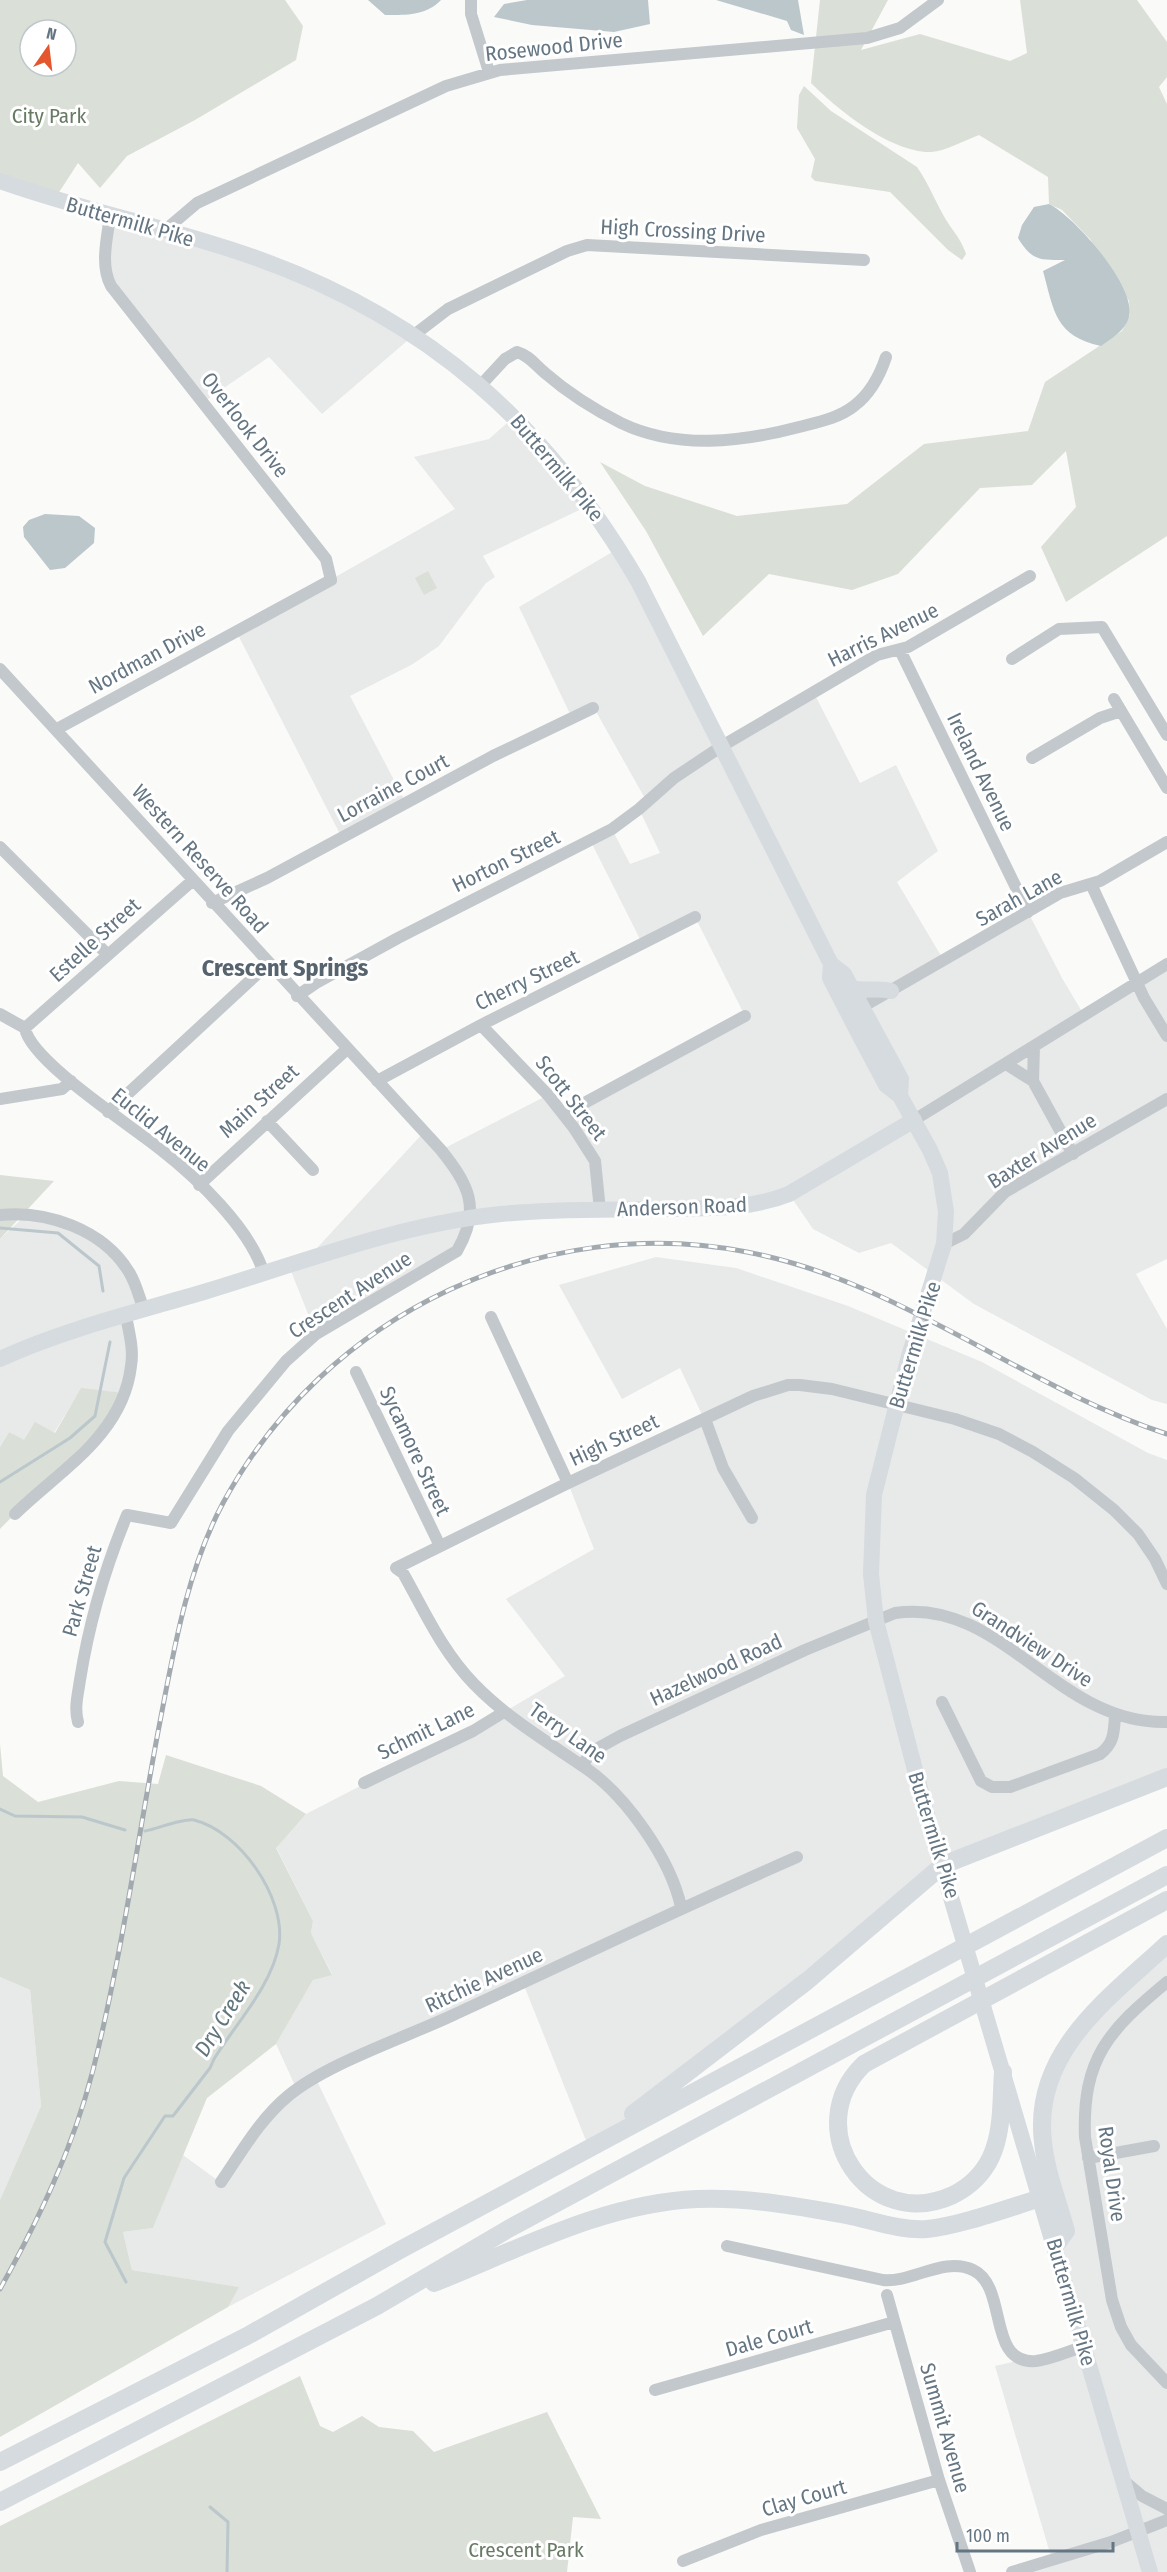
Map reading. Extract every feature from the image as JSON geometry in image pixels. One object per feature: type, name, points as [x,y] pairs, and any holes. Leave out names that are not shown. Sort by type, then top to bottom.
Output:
[{"type":"highway","points":[[589,2148],[807,1981],[943,1865],[1167,1777]]},
{"type":"highway","points":[[0,2462],[247,2336],[589,2148],[1167,1838]]},
{"type":"highway","points":[[0,2502],[377,2306],[510,2228],[1167,1875]]},
{"type":"highway","points":[[1003,2072],[997,2142],[986,2167],[964,2190],[940,2201],[924,2203],[888,2198],[867,2186],[857,2176],[843,2154],[837,2121],[840,2104],[849,2084],[864,2064],[1167,1900]]},
{"type":"highway","points":[[1055,2246],[1066,2231],[1045,2157],[1042,2126],[1046,2093],[1054,2069],[1070,2038],[1083,2022],[1167,1944]]},
{"type":"highway","points":[[377,2306],[585,2222],[621,2210],[663,2202],[696,2199],[753,2200],[927,2229],[1041,2198]]},
{"type":"main road","name":"Buttermilk Pike","points":[[0,181],[110,216],[246,255],[341,293],[414,335],[515,416],[546,449],[608,529],[644,591],[831,964],[844,974],[901,1079],[900,1096]]},
{"type":"main road","name":"Buttermilk Pike","points":[[831,964],[830,978],[861,1038],[886,1085],[900,1096],[940,1173],[946,1212],[944,1244],[909,1356],[881,1462],[873,1504],[871,1575],[876,1621],[904,1731],[1150,2572]]},
{"type":"main road","points":[[852,988],[863,991],[878,987],[891,991]]},
{"type":"main road","name":"Anderson Road","points":[[0,1359],[29,1347],[144,1310],[374,1239],[468,1219],[532,1212],[747,1206],[773,1200],[789,1194],[914,1120]]},
{"type":"street","points":[[471,0],[471,14],[489,72]]},
{"type":"street","name":"Rosewood Drive","points":[[164,231],[197,203],[446,86],[489,72],[867,38],[900,28],[938,0]]},
{"type":"street","name":"Overlook Drive","points":[[110,216],[105,255],[106,274],[111,286],[329,564],[331,580],[257,622]]},
{"type":"street","name":"High Crossing Drive","points":[[414,335],[448,309],[567,251],[586,245],[864,260]]},
{"type":"street","points":[[480,387],[505,359],[517,352],[527,355],[544,373],[622,423],[661,436],[709,442],[761,436],[838,415],[861,399],[877,381],[886,357]]},
{"type":"street","name":"Harris Avenue","points":[[722,747],[877,655],[900,650],[969,614],[1030,576]]},
{"type":"street","name":"Nordman Drive","points":[[57,729],[257,622]]},
{"type":"street","points":[[1012,659],[1059,629],[1102,627],[1167,735]]},
{"type":"street","name":"Ireland Avenue","points":[[900,650],[1028,912]]},
{"type":"street","name":"Western Reserve Road","points":[[3,677],[57,729],[192,881],[461,1175],[471,1205],[468,1219]]},
{"type":"street","points":[[1114,699],[1167,788]]},
{"type":"street","name":"Lorraine Court","points":[[212,903],[267,878],[493,756],[593,708]]},
{"type":"street","points":[[1032,758],[1100,718],[1121,711]]},
{"type":"street","name":"Horton Street","points":[[297,996],[316,983],[398,938],[612,829],[674,778],[722,747]]},
{"type":"street","name":"Sarah Lane","points":[[862,1007],[1060,893],[1091,884],[1167,842]]},
{"type":"street","points":[[0,847],[107,954]]},
{"type":"street","name":"Estelle Street","points":[[25,1028],[192,881]]},
{"type":"street","points":[[1091,884],[1137,983],[1167,1036]]},
{"type":"street","name":"Cherry Street","points":[[377,1081],[481,1025],[695,917]]},
{"type":"street","points":[[108,1112],[268,964]]},
{"type":"street","name":"Anderson Road","points":[[914,1120],[1167,964]]},
{"type":"street","points":[[0,1014],[25,1028]]},
{"type":"street","points":[[564,1114],[745,1016]]},
{"type":"street","name":"Scott Street","points":[[481,1025],[564,1114],[595,1161],[600,1210]]},
{"type":"street","name":"Euclid Avenue","points":[[25,1028],[26,1036],[70,1081],[108,1112],[161,1149],[199,1185],[247,1237],[260,1260],[264,1274]]},
{"type":"street","points":[[1033,1081],[1034,1046]]},
{"type":"street","name":"Main Street","points":[[199,1185],[347,1049]]},
{"type":"street","points":[[1006,1064],[1033,1081],[1073,1154]]},
{"type":"street","points":[[0,1099],[62,1089],[70,1081]]},
{"type":"street","name":"Baxter Avenue","points":[[944,1244],[964,1234],[1005,1192],[1167,1100]]},
{"type":"street","points":[[267,1121],[313,1170]]},
{"type":"street","points":[[0,1215],[28,1213],[51,1216],[89,1236],[121,1261],[129,1272],[144,1310]]},
{"type":"street","name":"Crescent Avenue","points":[[168,1523],[171,1523],[178,1513],[228,1431],[286,1361],[316,1334],[453,1254],[464,1240],[468,1219]]},
{"type":"street","points":[[15,1514],[88,1449],[113,1418],[124,1393],[132,1365],[126,1316]]},
{"type":"street","points":[[490,1317],[568,1483]]},
{"type":"street","name":"Sycamore Street","points":[[356,1372],[440,1546]]},
{"type":"street","name":"High Street","points":[[418,1601],[403,1573],[396,1568],[568,1483],[753,1396],[788,1385],[816,1386],[955,1419],[999,1434],[1074,1478],[1114,1510],[1138,1534],[1155,1558],[1167,1584]]},
{"type":"street","points":[[705,1419],[723,1468],[752,1518]]},
{"type":"street","name":"Park Street","points":[[78,1722],[76,1699],[92,1620],[113,1548],[127,1515],[168,1523]]},
{"type":"street","name":"Terry Lane","points":[[418,1601],[433,1633],[450,1658],[504,1712],[601,1780],[627,1808],[646,1834],[678,1893],[681,1907]]},
{"type":"street","name":"Grandview Drive","points":[[876,1621],[906,1611],[944,1614],[957,1618],[979,1629],[1085,1702],[1115,1716],[1140,1721],[1167,1722]]},
{"type":"street","name":"Hazelwood Road","points":[[582,1766],[591,1752],[620,1736],[805,1650],[876,1621]]},
{"type":"street","points":[[942,1702],[981,1781],[992,1787],[1017,1786],[1100,1754],[1108,1748],[1113,1737],[1115,1716]]},
{"type":"street","name":"Schmit Lane","points":[[364,1783],[473,1731],[504,1712]]},
{"type":"street","name":"Ritchie Avenue","points":[[221,2182],[262,2123],[288,2096],[338,2066],[580,1957],[681,1907],[797,1857]]},
{"type":"street","name":"Royal Drive","points":[[1167,1982],[1115,2029],[1098,2056],[1086,2095],[1084,2117],[1088,2158],[1112,2300],[1121,2327],[1145,2362],[1167,2383]]},
{"type":"street","points":[[1088,2158],[1154,2146]]},
{"type":"street","points":[[727,2246],[883,2280],[903,2279],[951,2266],[971,2269],[984,2280],[993,2296],[1005,2343],[1013,2355],[1025,2360],[1037,2361],[1085,2346]]},
{"type":"street","name":"Summit Avenue","points":[[887,2295],[939,2480],[970,2572]]},
{"type":"street","name":"Dale Court","points":[[655,2390],[894,2322]]},
{"type":"street","points":[[1122,2479],[1142,2496],[1167,2509]]},
{"type":"street","name":"Clay Court","points":[[683,2561],[761,2530],[939,2480]]},
{"type":"street","points":[[1012,2572],[1137,2532],[1167,2520]]},
{"type":"shaded area","points":[[368,0],[441,0],[422,12],[385,15]]},
{"type":"shaded area","points":[[527,0],[648,0],[650,24],[614,32],[532,25],[494,17],[504,4]]},
{"type":"shaded area","points":[[716,0],[798,0],[804,35],[791,30],[787,21]]},
{"type":"shaded area","points":[[1049,204],[1073,222],[1101,254],[1114,271],[1129,304],[1127,322],[1118,334],[1101,346],[1074,336],[1065,328],[1054,310],[1043,271],[1065,260],[1037,258],[1023,246],[1018,238],[1022,225],[1034,207]]},
{"type":"shaded area","points":[[110,216],[218,246],[414,335],[322,414],[269,357],[202,403],[111,286]]},
{"type":"shaded area","points":[[515,416],[590,505],[483,556],[495,577],[486,583],[439,646],[413,664],[350,696],[406,803],[342,838],[237,633],[455,509],[414,457],[489,439]]},
{"type":"shaded area","points":[[45,514],[79,516],[95,528],[94,543],[65,568],[50,570],[24,537],[23,527],[29,520]]},
{"type":"shaded area","points":[[619,548],[722,746],[814,693],[860,783],[896,765],[938,851],[897,882],[943,959],[1028,912],[1084,1015],[1167,964],[1167,1259],[1136,1274],[1167,1329],[1167,1404],[1152,1400],[974,1304],[891,1243],[859,1253],[813,1229],[789,1194],[773,1200],[468,1219],[464,1240],[316,1334],[289,1266],[305,1261],[424,1132],[441,1150],[548,1095],[564,1114],[745,1016],[695,917],[642,943],[590,840],[612,829],[630,864],[660,853],[639,809],[647,802],[594,708],[572,718],[519,607]]},
{"type":"shaded area","points":[[28,1213],[51,1216],[121,1261],[144,1310],[126,1317],[132,1355],[124,1393],[81,1389],[54,1433],[24,1441],[9,1432],[0,1447],[0,1239]]},
{"type":"shaded area","points":[[656,1257],[736,1268],[848,1306],[982,1362],[1148,1453],[1167,1460],[1167,1779],[943,1865],[589,2148],[523,1983],[316,2079],[386,2224],[228,2307],[238,2287],[132,2270],[123,2232],[153,2228],[183,2155],[220,2182],[297,2090],[276,2044],[313,1980],[332,1974],[311,1933],[313,1921],[276,1847],[306,1814],[504,1712],[565,1676],[506,1599],[594,1549],[568,1483],[704,1419],[680,1368],[622,1399],[559,1285]]},
{"type":"shaded area","points":[[1167,1944],[1167,2572],[1027,2572],[1052,2560],[995,2366],[1084,2346],[1071,2297],[1045,2157],[1054,2069]]},
{"type":"shaded area","points":[[0,1977],[30,1990],[41,2106],[0,2200]]},
{"type":"green space","name":"City Park","points":[[0,0],[285,0],[303,26],[296,60],[195,120],[127,156],[100,188],[78,163],[54,200],[0,181]]},
{"type":"green space","points":[[820,0],[888,0],[861,50],[920,34],[1010,61],[1027,53],[1020,0],[1137,0],[1167,42],[1167,77],[1159,87],[1167,104],[1167,536],[1066,602],[1041,547],[1076,507],[1066,451],[1032,485],[980,488],[898,574],[852,590],[769,574],[703,636],[646,531],[600,462],[645,486],[737,516],[847,504],[924,444],[1028,431],[1045,382],[1122,331],[1130,315],[1129,301],[1090,239],[1062,210],[1049,204],[1048,177],[979,135],[949,148],[931,152],[899,145],[850,117],[811,83]]},
{"type":"green space","points":[[804,86],[831,111],[917,167],[945,219],[963,246],[966,254],[962,260],[948,250],[890,192],[815,181],[811,177],[815,159],[797,128],[799,95]]},
{"type":"green space","points":[[428,571],[437,588],[424,595],[415,578]]},
{"type":"green space","points":[[0,1175],[54,1181],[0,1239]]},
{"type":"green space","points":[[81,1388],[124,1393],[118,1409],[0,1529],[0,1447],[9,1432],[24,1440],[35,1422],[55,1433]]},
{"type":"green space","points":[[0,1744],[3,1776],[38,1802],[119,1781],[158,1784],[166,1755],[261,1786],[306,1814],[276,1848],[313,1921],[311,1933],[332,1975],[313,1980],[276,2044],[207,2098],[153,2228],[123,2232],[132,2270],[239,2287],[228,2307],[0,2437],[0,2200],[41,2106],[30,1990],[0,1977]]},
{"type":"green space","name":"Crescent Park","points":[[300,2376],[320,2426],[333,2432],[362,2416],[379,2427],[413,2431],[434,2452],[547,2412],[601,2519],[573,2517],[567,2572],[0,2572],[0,2526]]},
{"type":"waterway","name":"Dry Creek","points":[[0,1228],[58,1233],[99,1266],[103,1291]]},
{"type":"waterway","name":"Dry Creek","points":[[0,1482],[70,1438],[95,1416],[110,1342]]},
{"type":"waterway","name":"Dry Creek","points":[[0,1809],[15,1816],[82,1817],[125,1830]]},
{"type":"waterway","name":"Dry Creek","points":[[126,2282],[105,2242],[124,2178],[165,2116],[173,2116],[210,2068],[269,1975],[279,1944],[279,1926],[275,1906],[267,1887],[256,1868],[227,1837],[194,1820],[145,1831]]},
{"type":"waterway","name":"Dry Creek","points":[[210,2507],[228,2522],[227,2572]]},
{"type":"railway","points":[[0,2289],[54,2182],[85,2099],[103,2028],[120,1944],[175,1644],[190,1585],[210,1529],[243,1469],[266,1436],[319,1378],[380,1329],[449,1290],[521,1263],[595,1247],[671,1243],[709,1246],[747,1252],[803,1266],[857,1286],[1113,1414],[1167,1434]]},
{"type":"district","name":"Crescent Springs","points":[[285,968]]}]
